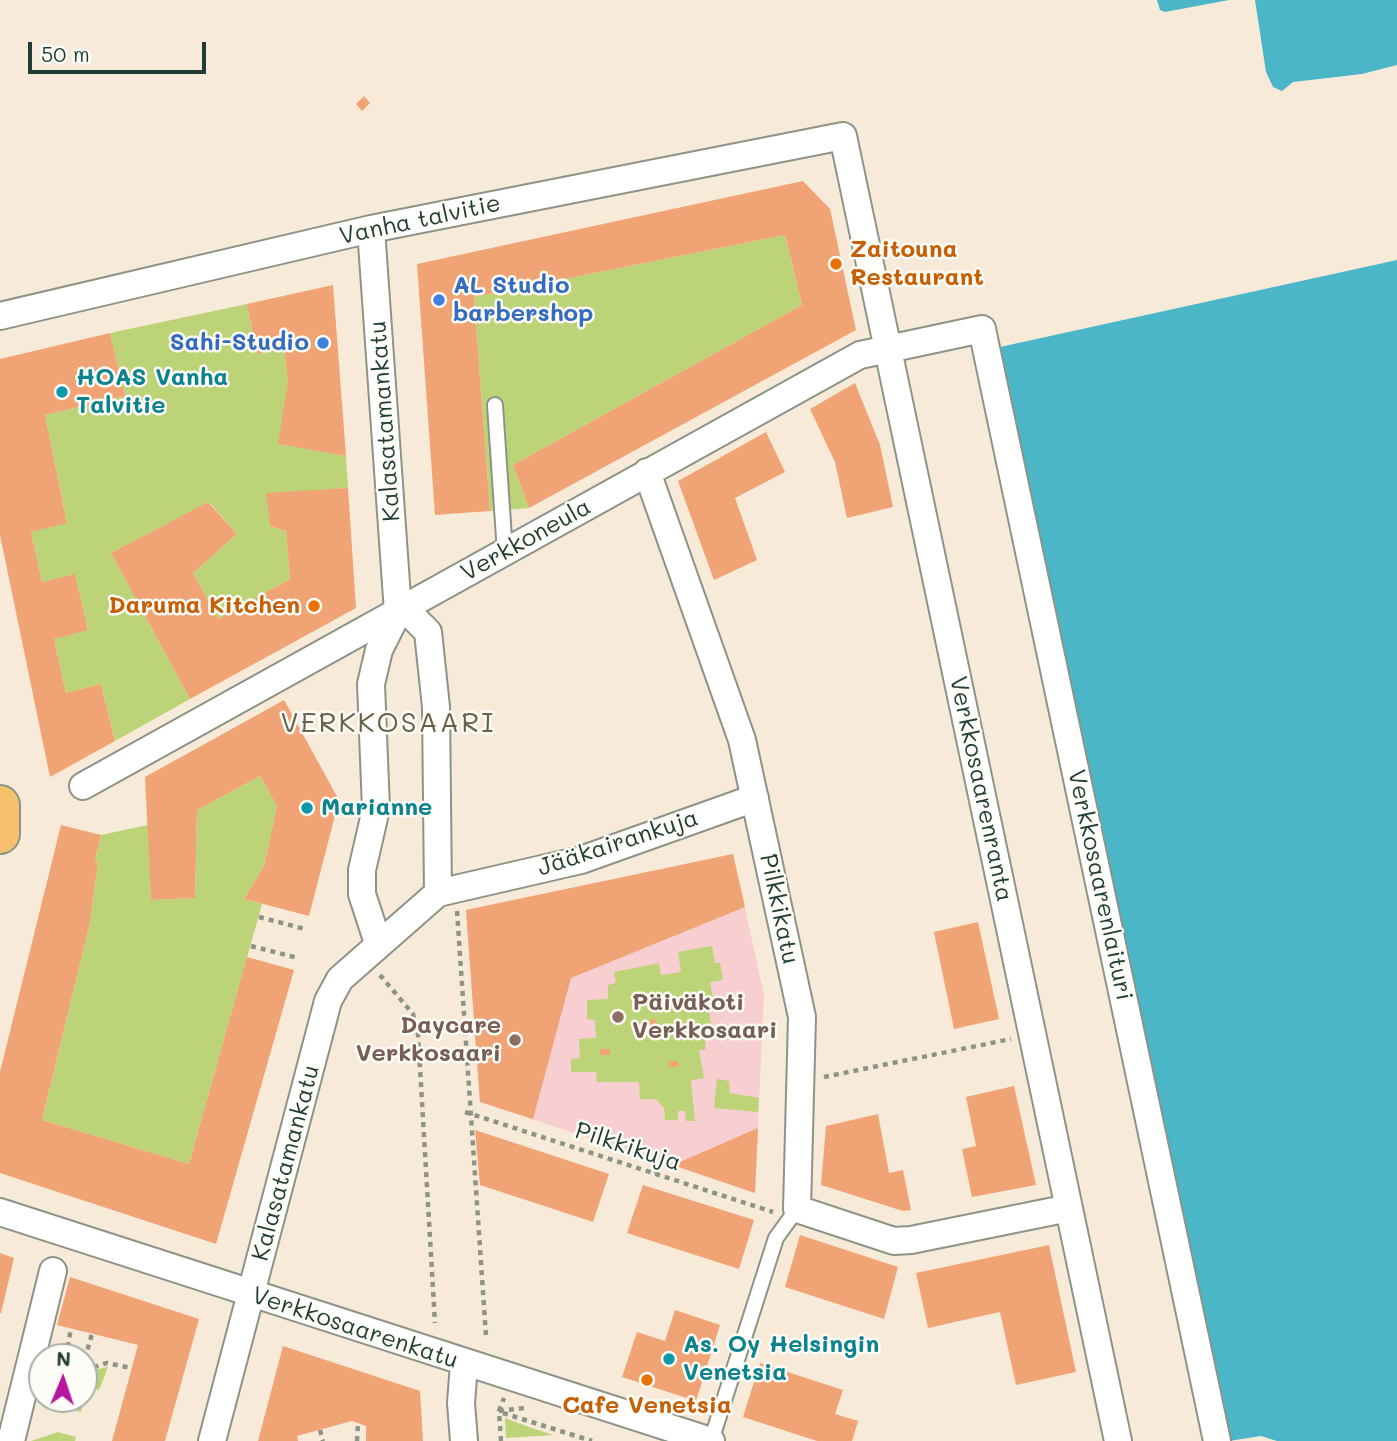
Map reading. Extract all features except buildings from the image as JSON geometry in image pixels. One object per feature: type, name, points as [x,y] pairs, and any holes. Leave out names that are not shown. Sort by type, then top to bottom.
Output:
[{"type":"main road","points":[[0,805],[0,834]]},
{"type":"street","name":"Vanha talvitie","points":[[0,316],[371,229],[843,136]]},
{"type":"street","name":"Verkkosaarenranta","points":[[843,136],[1118,1441]]},
{"type":"street","name":"Kalasatamankatu","points":[[371,229],[398,612]]},
{"type":"street","name":"Verkkoneula","points":[[83,786],[860,355],[982,329]]},
{"type":"street","name":"Verkkosaarenlaituri","points":[[982,329],[1217,1441]]},
{"type":"street","name":"Pilkkikatu","points":[[647,472],[734,714],[802,1017],[803,1081],[789,1212]]},
{"type":"street","points":[[378,943],[362,894],[362,870],[376,808],[371,684],[379,650],[398,612],[410,614],[428,632],[436,707],[448,902]]},
{"type":"street","name":"Jääkairankuja","points":[[448,902],[581,860],[755,798]]},
{"type":"street","name":"Kalasatamankatu","points":[[212,1441],[328,1001],[340,979],[378,943],[416,915],[448,902]]},
{"type":"street","points":[[789,1212],[902,1241],[1069,1208]]},
{"type":"street","name":"Verkkosaarenkatu","points":[[0,1212],[464,1364],[711,1441]]},
{"type":"street","points":[[11,1441],[53,1271]]},
{"type":"street","points":[[464,1364],[461,1403],[464,1441]]},
{"type":"lane","points":[[495,405],[505,553]]},
{"type":"lane","points":[[711,1441],[776,1238],[789,1212]]},
{"type":"path","points":[[448,902],[473,1116],[486,1336]]},
{"type":"path","points":[[259,917],[305,929]]},
{"type":"path","points":[[251,946],[298,958]]},
{"type":"path","points":[[378,972],[413,1014],[418,1034],[435,1323]]},
{"type":"path","points":[[803,1081],[1032,1034]]},
{"type":"path","name":"Pilkkikuja","points":[[465,1112],[656,1174],[789,1212]]},
{"type":"path","points":[[656,1174],[661,1161]]},
{"type":"path","points":[[68,1343],[71,1328]]},
{"type":"path","points":[[89,1343],[92,1334]]},
{"type":"path","points":[[98,1365],[107,1363],[131,1368]]},
{"type":"path","points":[[500,1441],[499,1411],[512,1379]]},
{"type":"path","points":[[499,1411],[593,1441]]},
{"type":"path","points":[[357,1441],[358,1423]]},
{"type":"path","points":[[320,1430],[323,1441]]},
{"type":"shaded area","name":"Päiväkoti Verkkosaari","points":[[733,854],[764,995],[755,1193],[480,1102],[466,910]]},
{"type":"green space","points":[[785,235],[802,305],[513,465],[529,508],[490,511],[474,297]]},
{"type":"green space","points":[[247,304],[257,354],[284,348],[288,381],[279,444],[346,456],[348,488],[267,494],[270,526],[286,531],[290,579],[218,619],[193,573],[237,534],[209,502],[111,553],[190,699],[115,741],[101,684],[66,693],[54,639],[88,629],[75,575],[42,582],[31,532],[67,522],[45,415],[125,396],[110,333]]},
{"type":"green space","points":[[260,776],[277,806],[264,866],[244,899],[262,904],[189,1164],[42,1120],[90,922],[98,861],[95,860],[101,835],[148,825],[151,900],[195,898],[197,810]]},
{"type":"green space","points":[[712,946],[715,963],[720,963],[723,980],[710,982],[715,1008],[709,1009],[711,1025],[703,1026],[706,1049],[699,1050],[704,1078],[691,1080],[695,1121],[686,1121],[685,1111],[678,1111],[678,1120],[665,1120],[664,1108],[656,1099],[640,1099],[639,1082],[597,1082],[596,1072],[571,1072],[571,1059],[580,1058],[579,1039],[596,1038],[595,1020],[587,1019],[587,1000],[608,999],[608,985],[616,983],[614,972],[659,963],[661,975],[681,972],[678,952]]},
{"type":"green space","points":[[717,1079],[729,1081],[730,1093],[759,1098],[758,1112],[714,1108]]},
{"type":"green space","points":[[108,1367],[99,1390],[98,1390],[98,1369]]},
{"type":"green space","points":[[505,1418],[529,1427],[553,1435],[506,1438]]},
{"type":"green space","points":[[58,1432],[76,1437],[75,1441],[31,1441]]},
{"type":"water","points":[[1157,0],[1229,0],[1165,12],[1160,10]]},
{"type":"water","points":[[1255,0],[1397,0],[1397,65],[1362,74],[1293,82],[1282,91],[1273,87],[1266,72]]},
{"type":"water","points":[[1397,260],[1397,1441],[1277,1441],[1261,1436],[1229,1441],[1000,347]]},
{"type":"place","name":"Zaitouna Restaurant","points":[[836,264]]},
{"type":"place","name":"AL Studio barbershop","points":[[439,300]]},
{"type":"place","name":"Sahi-Studio","points":[[323,343]]},
{"type":"place","name":"HOAS Vanha Talvitie","points":[[62,392]]},
{"type":"place","name":"Daruma Kitchen","points":[[314,606]]},
{"type":"place","name":"Marianne","points":[[307,808]]},
{"type":"place","name":"Päiväkoti Verkkosaari","points":[[618,1017]]},
{"type":"place","name":"Daycare Verkkosaari","points":[[515,1040]]},
{"type":"place","name":"As. Oy Helsingin Venetsia","points":[[669,1359]]},
{"type":"place","name":"Cafe Venetsia","points":[[647,1380]]},
{"type":"district","name":"VERKKOSAARI","points":[[388,723]]}]
